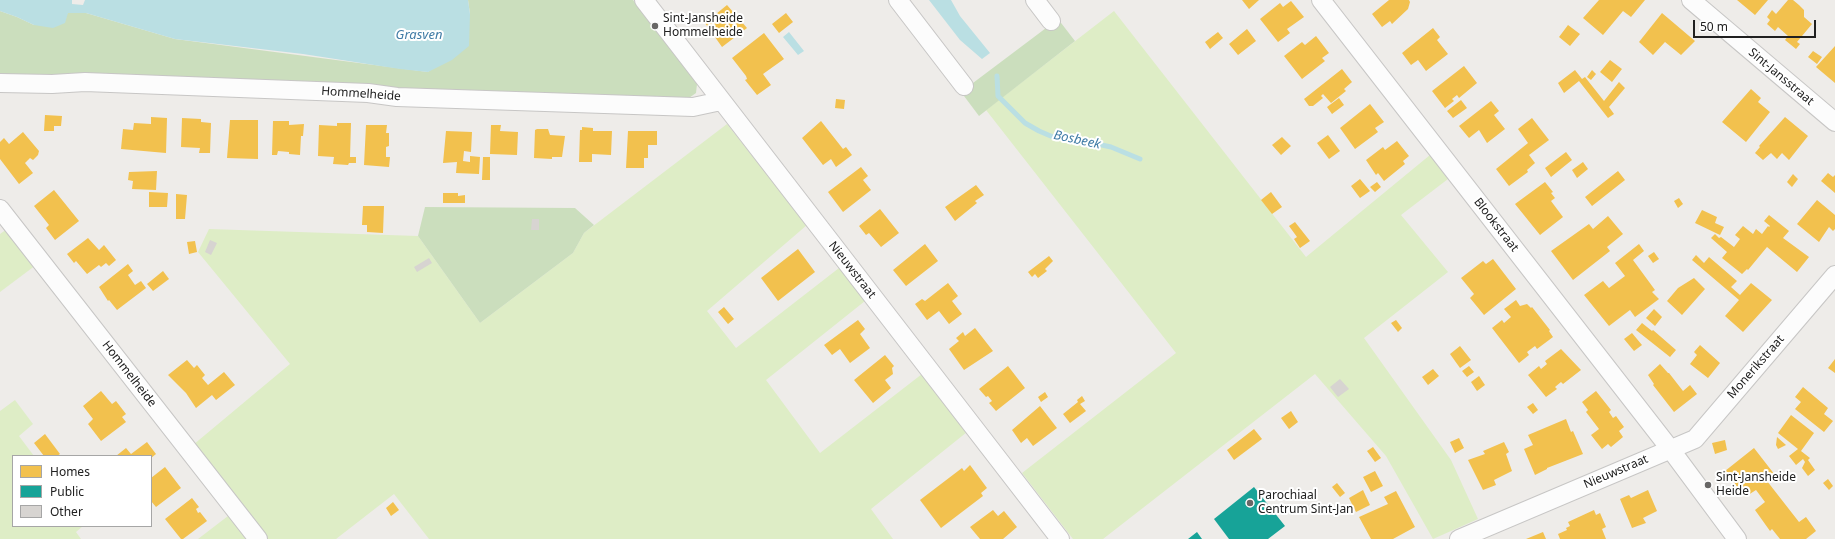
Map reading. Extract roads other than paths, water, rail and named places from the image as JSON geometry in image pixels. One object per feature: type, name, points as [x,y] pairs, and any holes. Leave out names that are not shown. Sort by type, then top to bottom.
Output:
[{"type":"street","name":"Nieuwstraat","points":[[644,0],[1060,539]]},
{"type":"street","points":[[898,0],[964,86]]},
{"type":"street","points":[[1035,0],[1051,20]]},
{"type":"street","name":"Blookstraat","points":[[1321,0],[1670,450]]},
{"type":"street","name":"Sint-Jansstraat","points":[[1691,0],[1835,122]]},
{"type":"street","name":"Hommelheide","points":[[0,83],[52,84],[86,82],[368,93],[397,97],[693,107],[721,101]]},
{"type":"street","name":"Hommelheide","points":[[0,209],[258,539]]},
{"type":"street","name":"Monerikstraat","points":[[1670,450],[1695,439],[1835,276]]},
{"type":"street","name":"Nieuwstraat","points":[[1459,539],[1670,450]]},
{"type":"street","points":[[1670,450],[1737,539]]},
{"type":"water","name":"Grasven","points":[[0,0],[72,0],[72,4],[83,5],[85,0],[468,0],[470,14],[469,46],[452,60],[428,72],[303,54],[175,39],[86,13],[68,13],[65,23],[53,28],[34,25],[0,11]]},
{"type":"water","points":[[929,0],[951,0],[960,16],[990,53],[982,59],[960,40]]},
{"type":"water","points":[[789,32],[804,51],[798,55],[783,37]]},
{"type":"waterway","name":"Bosbeek","points":[[997,76],[998,96],[1025,123],[1053,137],[1111,147],[1140,159]]},
{"type":"place","name":"Sint-Jansheide Hommelheide","points":[[655,26]]},
{"type":"place","name":"Sint-Jansheide Heide","points":[[1708,485]]},
{"type":"place","name":"Parochiaal Centrum Sint-Jan","points":[[1250,503]]}]
